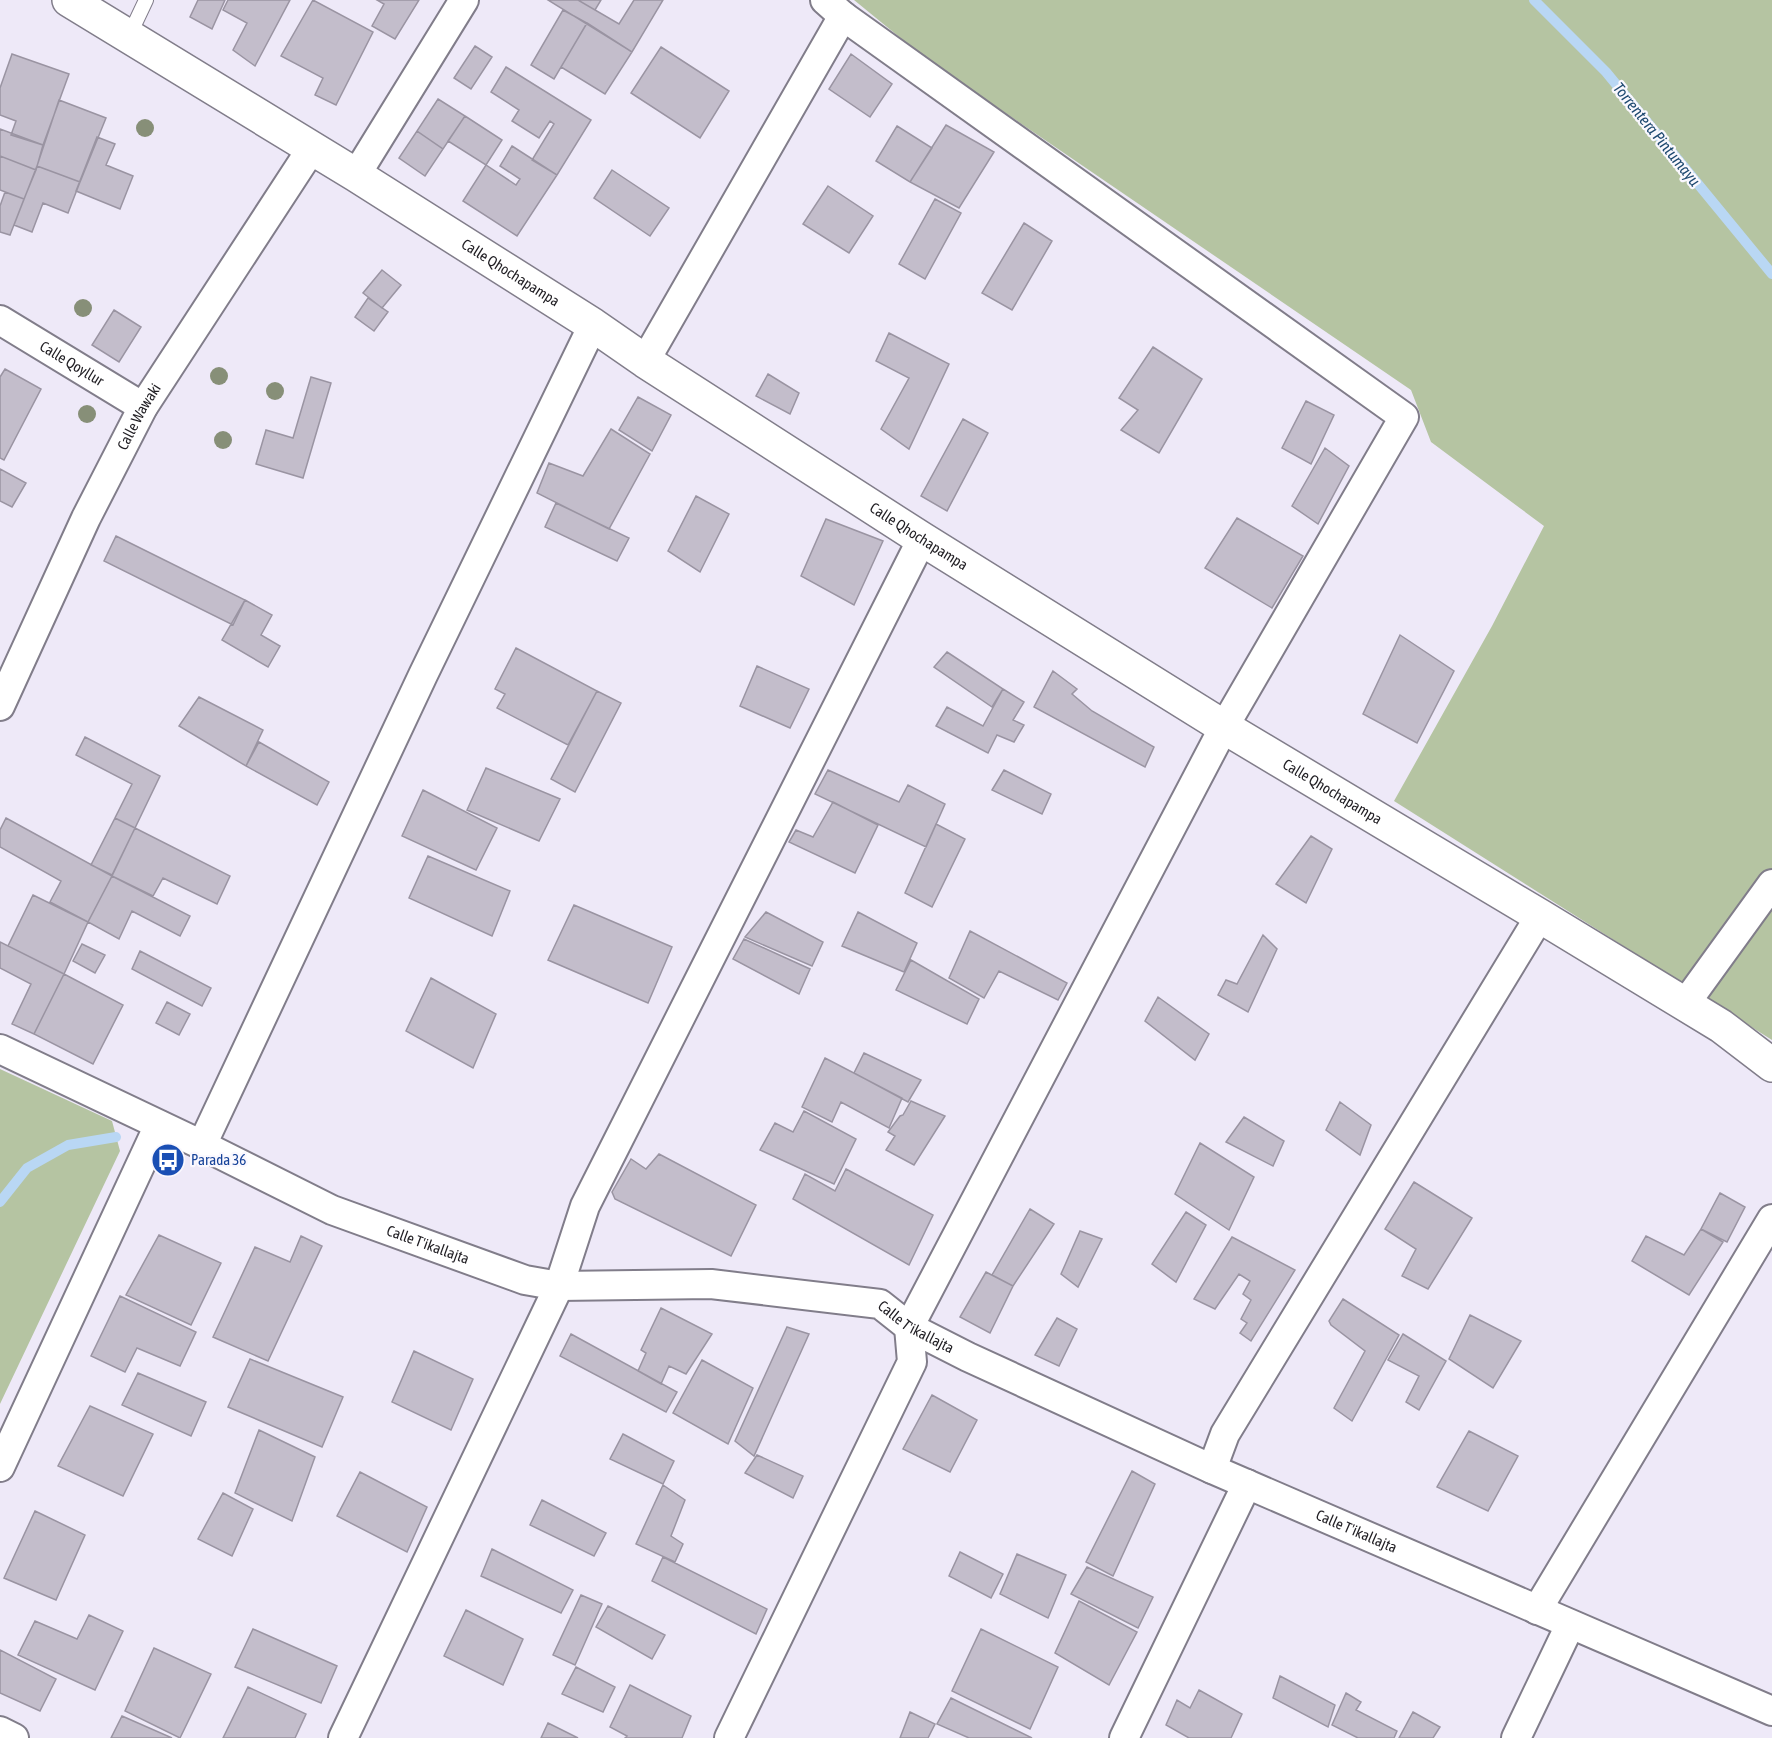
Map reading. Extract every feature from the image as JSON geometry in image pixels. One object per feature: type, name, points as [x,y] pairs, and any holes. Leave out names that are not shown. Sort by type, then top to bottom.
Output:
[{"type":"street","name":"Calle Qhochapampa","points":[[69,0],[356,175],[593,325],[645,361],[922,539],[1224,728],[1721,1026],[1772,1065]]},
{"type":"street","points":[[356,175],[464,0]]},
{"type":"street","points":[[645,361],[834,8],[1404,417],[1224,728],[909,1328],[912,1362],[729,1738]]},
{"type":"street","name":"Calle Wawaki","points":[[0,706],[86,518],[142,407],[312,148]]},
{"type":"street","name":"Calle Qoyllur","points":[[0,320],[142,407]]},
{"type":"street","points":[[202,1145],[418,686],[593,325]]},
{"type":"street","points":[[343,1738],[559,1286],[585,1206],[922,539]]},
{"type":"street","points":[[1685,1004],[1772,884]]},
{"type":"street","points":[[1212,1469],[1225,1434],[1540,916]]},
{"type":"street","name":"Calle T'ikallajta","points":[[0,1048],[332,1210],[525,1280],[559,1286],[711,1284],[879,1304],[909,1328],[1212,1469],[1772,1711]]},
{"type":"street","points":[[0,1467],[159,1125]]},
{"type":"street","points":[[1537,1610],[1772,1219]]},
{"type":"street","points":[[1124,1738],[1247,1484]]},
{"type":"street","points":[[1516,1738],[1570,1624]]},
{"type":"street","points":[[0,1731],[14,1738]]},
{"type":"lane","points":[[129,36],[146,0]]},
{"type":"green space","points":[[854,0],[1772,0],[1772,1040],[1394,801],[1492,626],[1544,526],[1431,442],[1411,390],[925,58]]},
{"type":"green space","points":[[0,1069],[112,1121],[120,1151],[0,1404]]},
{"type":"building","points":[[198,0],[225,0],[212,29],[190,17]]},
{"type":"building","points":[[228,0],[290,0],[255,66],[233,50],[247,23],[223,10]]},
{"type":"building","points":[[313,0],[373,32],[336,105],[315,95],[323,78],[281,56]]},
{"type":"building","points":[[377,0],[419,0],[395,39],[372,26],[384,4]]},
{"type":"building","points":[[548,0],[578,0],[619,24],[634,0],[663,0],[632,52]]},
{"type":"building","points":[[578,0],[601,0],[595,10]]},
{"type":"building","points":[[563,10],[587,23],[554,79],[531,65]]},
{"type":"building","points":[[587,23],[632,52],[605,94],[561,67]]},
{"type":"building","points":[[475,46],[492,57],[471,89],[454,78]]},
{"type":"building","points":[[661,47],[729,91],[700,138],[631,93]]},
{"type":"building","points":[[12,54],[69,74],[43,145],[11,135],[16,121],[0,115],[0,88]]},
{"type":"building","points":[[851,54],[892,84],[870,117],[829,89]]},
{"type":"building","points":[[506,67],[591,120],[557,175],[532,160],[554,124],[550,121],[539,138],[512,121],[519,110],[491,92]]},
{"type":"building","points":[[438,99],[465,116],[443,149],[417,131]]},
{"type":"building","points":[[59,100],[106,118],[80,182],[37,166]]},
{"type":"building","points":[[465,116],[502,140],[486,165],[448,141]]},
{"type":"building","points":[[946,125],[994,152],[959,208],[910,182]]},
{"type":"building","points":[[897,126],[932,148],[910,182],[876,161]]},
{"type":"building","points":[[0,129],[43,145],[36,170],[0,156]]},
{"type":"building","points":[[417,131],[443,149],[425,176],[399,158]]},
{"type":"building","points":[[97,137],[115,144],[106,165],[133,176],[120,209],[76,191]]},
{"type":"building","points":[[512,146],[557,175],[517,236],[463,201],[486,165],[516,185],[520,179],[500,166]]},
{"type":"building","points":[[0,156],[36,170],[24,199],[0,190]]},
{"type":"building","points":[[37,166],[80,182],[68,213],[43,203],[32,232],[14,225]]},
{"type":"building","points":[[612,170],[669,208],[650,236],[594,198]]},
{"type":"building","points":[[828,186],[873,216],[849,253],[803,224]]},
{"type":"building","points":[[5,192],[24,199],[10,235],[0,232],[0,206]]},
{"type":"building","points":[[935,199],[961,213],[925,279],[899,264]]},
{"type":"building","points":[[1024,223],[1052,241],[1012,310],[982,293]]},
{"type":"building","points":[[382,270],[401,285],[382,308],[363,293]]},
{"type":"building","points":[[368,298],[388,312],[374,331],[355,317]]},
{"type":"building","points":[[114,310],[141,327],[119,362],[92,345]]},
{"type":"building","points":[[889,333],[949,364],[909,449],[881,429],[909,378],[876,361]]},
{"type":"building","points":[[1153,347],[1202,379],[1159,453],[1121,430],[1138,410],[1119,398]]},
{"type":"building","points":[[5,369],[41,389],[4,460],[0,458],[0,377]]},
{"type":"building","points":[[768,374],[799,393],[790,414],[756,396]]},
{"type":"building","points":[[311,377],[331,383],[303,478],[256,464],[266,430],[293,438]]},
{"type":"building","points":[[638,397],[671,415],[652,451],[619,430]]},
{"type":"building","points":[[1306,401],[1334,415],[1311,464],[1282,448]]},
{"type":"building","points":[[963,419],[988,433],[947,511],[921,496]]},
{"type":"building","points":[[611,429],[650,454],[609,529],[537,493],[549,463],[583,476]]},
{"type":"building","points":[[1325,448],[1349,466],[1318,524],[1292,506]]},
{"type":"building","points":[[0,469],[26,483],[12,507],[0,501]]},
{"type":"building","points":[[696,496],[729,514],[700,572],[668,551]]},
{"type":"building","points":[[556,503],[629,538],[617,561],[545,527]]},
{"type":"building","points":[[1237,518],[1303,556],[1272,608],[1205,568]]},
{"type":"building","points":[[826,519],[883,541],[854,605],[801,576]]},
{"type":"building","points":[[116,536],[245,600],[233,625],[104,561]]},
{"type":"building","points":[[245,600],[272,615],[261,635],[280,646],[268,667],[222,640]]},
{"type":"building","points":[[1400,635],[1454,671],[1417,743],[1363,714]]},
{"type":"building","points":[[516,648],[597,691],[568,745],[497,708],[505,694],[495,689]]},
{"type":"building","points":[[947,652],[1003,689],[992,707],[934,667]]},
{"type":"building","points":[[757,666],[809,689],[790,728],[740,706]]},
{"type":"building","points":[[1053,671],[1077,689],[1072,694],[1092,711],[1154,747],[1145,767],[1034,707]]},
{"type":"building","points":[[1003,689],[1024,702],[1013,720],[1024,725],[1014,742],[997,735],[988,753],[936,726],[947,707],[983,726]]},
{"type":"building","points":[[597,691],[621,703],[575,792],[551,779]]},
{"type":"building","points":[[199,697],[263,730],[246,766],[179,726]]},
{"type":"building","points":[[85,737],[160,776],[135,828],[115,818],[132,784],[76,755]]},
{"type":"building","points":[[259,742],[329,782],[317,805],[246,766]]},
{"type":"building","points":[[486,768],[560,799],[539,841],[467,810]]},
{"type":"building","points":[[828,770],[899,802],[908,785],[945,804],[926,847],[815,794]]},
{"type":"building","points":[[1004,770],[1051,794],[1042,814],[992,790]]},
{"type":"building","points":[[423,790],[497,828],[476,870],[402,836]]},
{"type":"building","points":[[833,802],[878,825],[855,873],[789,842],[796,830],[813,837]]},
{"type":"building","points":[[6,818],[112,876],[88,922],[50,902],[61,881],[0,847],[0,830]]},
{"type":"building","points":[[115,818],[135,828],[112,875],[91,865]]},
{"type":"building","points":[[936,824],[965,839],[932,907],[905,893]]},
{"type":"building","points":[[135,828],[230,876],[217,904],[163,878],[153,896],[112,876]]},
{"type":"building","points":[[1311,836],[1332,849],[1306,903],[1276,884]]},
{"type":"building","points":[[428,856],[510,891],[492,936],[409,898]]},
{"type":"building","points":[[112,876],[190,916],[180,936],[132,911],[119,939],[88,922]]},
{"type":"building","points":[[33,895],[88,922],[64,974],[8,946]]},
{"type":"building","points":[[574,905],[672,947],[648,1003],[548,960]]},
{"type":"building","points":[[766,912],[823,942],[812,966],[745,937]]},
{"type":"building","points":[[858,912],[917,943],[904,972],[842,946]]},
{"type":"building","points":[[970,931],[1067,983],[1058,1000],[999,971],[984,998],[949,978]]},
{"type":"building","points":[[1263,935],[1277,949],[1248,1012],[1218,995],[1226,980],[1237,984]]},
{"type":"building","points":[[744,939],[810,969],[799,994],[733,959]]},
{"type":"building","points":[[0,942],[64,974],[34,1034],[12,1024],[31,984],[0,968]]},
{"type":"building","points":[[82,944],[105,955],[95,973],[73,961]]},
{"type":"building","points":[[140,951],[211,988],[202,1006],[132,969]]},
{"type":"building","points":[[911,960],[979,999],[967,1024],[896,990]]},
{"type":"building","points":[[64,974],[123,1005],[93,1064],[34,1034]]},
{"type":"building","points":[[431,978],[496,1014],[473,1068],[406,1031]]},
{"type":"building","points":[[1158,997],[1209,1034],[1195,1060],[1145,1021]]},
{"type":"building","points":[[167,1002],[190,1014],[179,1035],[156,1023]]},
{"type":"building","points":[[864,1053],[921,1080],[908,1102],[854,1073]]},
{"type":"building","points":[[825,1058],[902,1098],[889,1128],[841,1102],[832,1122],[802,1107]]},
{"type":"building","points":[[911,1101],[945,1116],[914,1165],[886,1150],[895,1136],[888,1132],[903,1115]]},
{"type":"building","points":[[1340,1102],[1371,1125],[1360,1155],[1326,1130]]},
{"type":"building","points":[[804,1111],[856,1139],[834,1184],[760,1150],[775,1123],[793,1132]]},
{"type":"building","points":[[1244,1117],[1284,1141],[1273,1166],[1226,1142]]},
{"type":"building","points":[[1200,1143],[1254,1177],[1229,1230],[1175,1194]]},
{"type":"building","points":[[659,1154],[756,1205],[731,1256],[615,1199],[612,1192],[631,1159],[646,1169]]},
{"type":"building","points":[[846,1169],[933,1215],[909,1265],[793,1199],[805,1174],[835,1191]]},
{"type":"building","points":[[1414,1182],[1472,1218],[1428,1289],[1402,1276],[1416,1249],[1385,1229]]},
{"type":"building","points":[[1720,1193],[1745,1207],[1727,1242],[1701,1229]]},
{"type":"building","points":[[1030,1209],[1054,1224],[1013,1286],[992,1275]]},
{"type":"building","points":[[1186,1212],[1206,1225],[1176,1282],[1152,1264]]},
{"type":"building","points":[[1701,1229],[1723,1242],[1689,1295],[1632,1261],[1646,1236],[1684,1255]]},
{"type":"building","points":[[1080,1231],[1102,1239],[1078,1287],[1061,1274]]},
{"type":"building","points":[[159,1235],[221,1263],[191,1325],[126,1295]]},
{"type":"building","points":[[301,1236],[322,1246],[268,1361],[213,1337],[255,1247],[290,1262]]},
{"type":"building","points":[[1232,1237],[1295,1270],[1251,1341],[1240,1333],[1247,1323],[1241,1319],[1251,1300],[1243,1294],[1250,1281],[1239,1274],[1215,1309],[1194,1299]]},
{"type":"building","points":[[986,1272],[1013,1286],[990,1333],[960,1317]]},
{"type":"building","points":[[120,1296],[196,1332],[180,1366],[137,1348],[125,1372],[91,1356]]},
{"type":"building","points":[[1343,1299],[1399,1335],[1352,1421],[1334,1408],[1365,1351],[1329,1321]]},
{"type":"building","points":[[661,1308],[712,1334],[686,1374],[669,1366],[661,1384],[638,1371],[646,1353],[641,1350]]},
{"type":"building","points":[[1470,1315],[1521,1341],[1493,1388],[1449,1359]]},
{"type":"building","points":[[1057,1318],[1077,1329],[1059,1366],[1035,1355]]},
{"type":"building","points":[[787,1327],[809,1334],[754,1456],[735,1441]]},
{"type":"building","points":[[571,1334],[677,1392],[666,1412],[560,1356]]},
{"type":"building","points":[[1403,1334],[1446,1361],[1419,1410],[1406,1402],[1419,1376],[1388,1360]]},
{"type":"building","points":[[414,1351],[473,1379],[451,1430],[392,1402]]},
{"type":"building","points":[[250,1359],[343,1397],[322,1447],[228,1407]]},
{"type":"building","points":[[702,1360],[753,1388],[728,1444],[673,1413]]},
{"type":"building","points":[[138,1373],[206,1402],[191,1436],[122,1405]]},
{"type":"building","points":[[932,1395],[977,1420],[950,1472],[903,1449]]},
{"type":"building","points":[[90,1406],[153,1434],[123,1496],[58,1466]]},
{"type":"building","points":[[259,1430],[315,1457],[292,1521],[235,1493]]},
{"type":"building","points":[[1469,1431],[1518,1456],[1488,1511],[1437,1487]]},
{"type":"building","points":[[623,1434],[674,1461],[663,1484],[610,1459]]},
{"type":"building","points":[[757,1455],[803,1476],[793,1498],[745,1473]]},
{"type":"building","points":[[1132,1471],[1155,1484],[1113,1576],[1086,1562]]},
{"type":"building","points":[[360,1472],[427,1507],[407,1552],[337,1516]]},
{"type":"building","points":[[663,1485],[685,1500],[671,1536],[683,1544],[675,1562],[636,1544]]},
{"type":"building","points":[[223,1493],[253,1509],[232,1556],[198,1539]]},
{"type":"building","points":[[542,1500],[606,1533],[594,1556],[530,1525]]},
{"type":"building","points":[[35,1511],[85,1535],[56,1600],[4,1578]]},
{"type":"building","points":[[492,1549],[573,1590],[561,1613],[481,1576]]},
{"type":"building","points":[[960,1552],[1003,1574],[991,1598],[949,1576]]},
{"type":"building","points":[[1017,1554],[1066,1575],[1048,1618],[1000,1594]]},
{"type":"building","points":[[663,1557],[767,1609],[756,1634],[652,1581]]},
{"type":"building","points":[[1087,1567],[1153,1597],[1138,1628],[1071,1594]]},
{"type":"building","points":[[581,1595],[602,1604],[575,1665],[553,1655]]},
{"type":"building","points":[[1079,1601],[1137,1632],[1109,1685],[1055,1653]]},
{"type":"building","points":[[608,1606],[665,1635],[652,1659],[596,1627]]},
{"type":"building","points":[[466,1610],[523,1639],[503,1685],[444,1656]]},
{"type":"building","points":[[89,1615],[123,1631],[95,1690],[18,1655],[35,1621],[77,1639]]},
{"type":"building","points":[[253,1629],[337,1666],[321,1703],[235,1667]]},
{"type":"building","points":[[981,1629],[1058,1667],[1030,1729],[952,1691]]},
{"type":"building","points":[[154,1648],[211,1674],[180,1738],[125,1711]]},
{"type":"building","points":[[0,1650],[56,1679],[40,1711],[0,1693]]},
{"type":"building","points":[[576,1667],[615,1687],[603,1712],[562,1694]]},
{"type":"building","points":[[1280,1676],[1335,1705],[1328,1727],[1273,1698]]},
{"type":"building","points":[[630,1685],[691,1716],[682,1738],[625,1738],[627,1736],[610,1727]]},
{"type":"building","points":[[248,1687],[306,1714],[295,1738],[223,1738]]},
{"type":"building","points":[[1199,1690],[1242,1714],[1231,1738],[1189,1738],[1166,1725],[1177,1700],[1190,1708]]},
{"type":"building","points":[[1346,1693],[1361,1702],[1356,1710],[1397,1731],[1394,1738],[1358,1738],[1332,1725]]},
{"type":"building","points":[[951,1698],[1032,1738],[969,1738],[937,1724]]},
{"type":"building","points":[[910,1712],[935,1724],[928,1738],[900,1738]]},
{"type":"building","points":[[1413,1712],[1440,1727],[1433,1738],[1399,1738]]},
{"type":"building","points":[[122,1716],[172,1738],[111,1738]]},
{"type":"building","points":[[548,1723],[578,1738],[541,1738]]},
{"type":"waterway","name":"Torrentera Pintumayu","points":[[1534,0],[1606,72],[1772,274]]},
{"type":"waterway","points":[[0,1202],[27,1168],[68,1145],[116,1137]]},
{"type":"place","name":"Parada 36","points":[[168,1160]]}]
